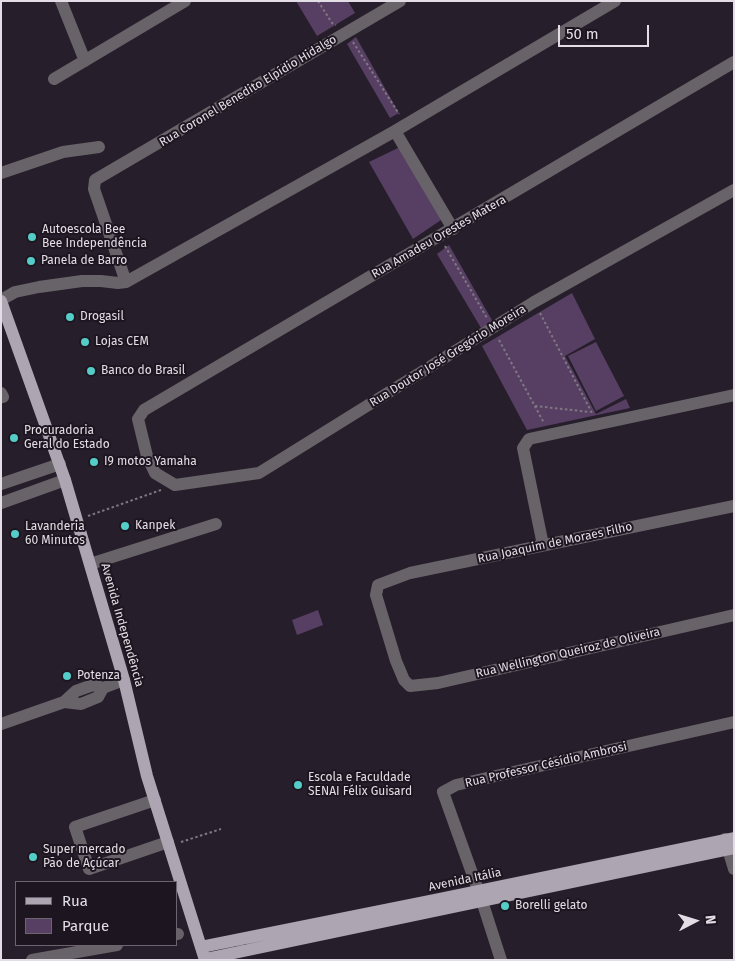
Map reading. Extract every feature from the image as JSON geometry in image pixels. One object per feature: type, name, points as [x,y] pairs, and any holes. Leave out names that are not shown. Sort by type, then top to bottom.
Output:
[{"type":"main road","name":"Avenida Independência","points":[[1,301],[65,480],[124,680],[147,776],[204,955]]},
{"type":"main road","name":"Avenida Itália","points":[[204,955],[730,844]]},
{"type":"street","points":[[61,1],[85,61]]},
{"type":"street","points":[[54,79],[185,1]]},
{"type":"street","name":"Rua Coronel Benedito Elpídio Hidalgo","points":[[126,282],[94,189],[96,180],[400,1]]},
{"type":"street","points":[[1,301],[15,292],[39,287],[82,281],[126,282],[401,128],[615,1]]},
{"type":"street","name":"Rua Amadeu Orestes Matera","points":[[175,485],[155,473],[146,456],[138,419],[144,410],[734,62]]},
{"type":"street","points":[[401,128],[453,229]]},
{"type":"street","points":[[1,173],[63,152],[99,147]]},
{"type":"street","name":"Rua Doutor José Gregório Moreira","points":[[175,485],[259,473],[534,302],[734,190]]},
{"type":"street","points":[[543,545],[523,448],[529,438],[550,434],[595,418],[734,395]]},
{"type":"street","points":[[1,484],[60,464]]},
{"type":"street","points":[[1,503],[65,480]]},
{"type":"street","name":"Rua Joaquim de Moraes Filho","points":[[404,680],[396,661],[376,595],[378,585],[410,574],[734,506]]},
{"type":"street","points":[[90,564],[216,524]]},
{"type":"street","name":"Rua Wellington Queiroz de Oliveira","points":[[404,680],[410,686],[438,683],[734,615]]},
{"type":"street","points":[[1,724],[64,702],[76,691],[94,685],[103,688],[124,680]]},
{"type":"street","name":"Rua Professor Césídio Ambrosi","points":[[481,896],[443,792],[456,785],[734,722]]},
{"type":"street","points":[[155,800],[75,827],[89,869],[169,844]]},
{"type":"street","points":[[730,844],[734,869]]},
{"type":"street","points":[[481,896],[501,960]]},
{"type":"street","points":[[32,960],[111,946]]},
{"type":"path","points":[[318,1],[332,23],[347,32],[401,128]]},
{"type":"path","points":[[439,236],[550,434]]},
{"type":"path","points":[[534,302],[595,418]]},
{"type":"path","points":[[535,406],[595,418]]},
{"type":"path","points":[[76,520],[175,485]]},
{"type":"path","points":[[169,844],[221,829]]},
{"type":"green space","points":[[296,1],[348,1],[355,13],[317,36]]},
{"type":"green space","points":[[356,37],[399,113],[390,118],[347,44]]},
{"type":"green space","points":[[400,147],[441,220],[413,239],[369,162]]},
{"type":"green space","points":[[449,245],[493,322],[481,328],[437,254]]},
{"type":"green space","points":[[572,293],[595,339],[565,356],[596,414],[626,399],[630,408],[527,430],[482,346]]},
{"type":"green space","points":[[596,342],[624,396],[596,411],[568,356]]},
{"type":"green space","points":[[318,610],[323,625],[297,635],[292,620]]},
{"type":"place","name":"Autoescola Bee Bee Independência","points":[[32,237]]},
{"type":"place","name":"Panela de Barro","points":[[31,261]]},
{"type":"place","name":"Drogasil","points":[[70,317]]},
{"type":"place","name":"Lojas CEM","points":[[85,342]]},
{"type":"place","name":"Banco do Brasil","points":[[91,371]]},
{"type":"place","name":"Procuradoria Geral do Estado","points":[[14,438]]},
{"type":"place","name":"I9 motos Yamaha","points":[[94,462]]},
{"type":"place","name":"Kanpek","points":[[125,526]]},
{"type":"place","name":"Lavanderia 60 Minutos","points":[[15,534]]},
{"type":"place","name":"Potenza","points":[[67,676]]},
{"type":"place","name":"Escola e Faculdade SENAI Félix Guisard","points":[[298,785]]},
{"type":"place","name":"Super mercado Pão de Açúcar","points":[[33,857]]},
{"type":"place","name":"Borelli gelato","points":[[505,906]]}]
